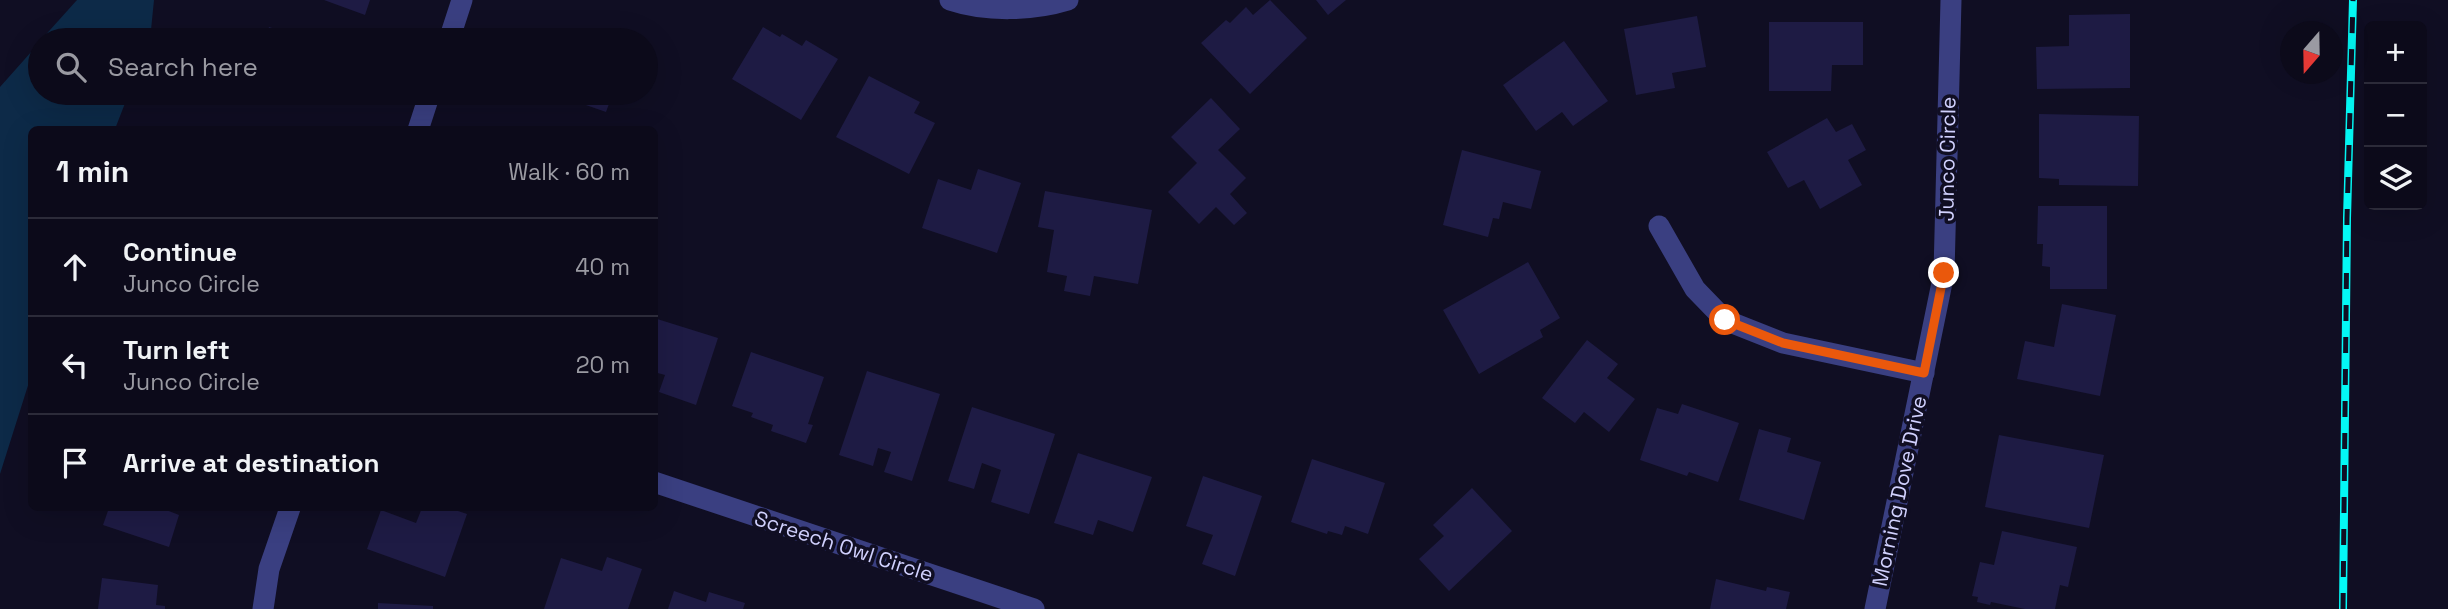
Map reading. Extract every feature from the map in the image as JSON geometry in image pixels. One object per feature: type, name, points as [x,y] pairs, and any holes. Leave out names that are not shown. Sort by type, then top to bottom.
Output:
[{"type":"street","points":[[453,28],[463,0]]},
{"type":"street","points":[[950,0],[961,4],[1007,9],[1068,0]]},
{"type":"street","name":"Junco Circle","points":[[1924,373],[1944,273],[1951,0]]},
{"type":"street","points":[[419,126],[426,105]]},
{"type":"street","points":[[1659,226],[1695,289],[1725,320],[1783,343],[1924,373]]},
{"type":"street","name":"Morning Dove Drive","points":[[1875,609],[1924,373]]},
{"type":"street","name":"Screech Owl Circle","points":[[658,483],[1034,609]]},
{"type":"street","points":[[264,609],[269,569],[289,511]]},
{"type":"water","points":[[77,0],[154,0],[151,28],[52,28]]},
{"type":"water","points":[[28,56],[28,105],[124,105],[116,126],[28,126],[28,385],[0,474],[0,87]]},
{"type":"building","points":[[324,0],[370,0],[365,15]]},
{"type":"building","points":[[1270,0],[1307,38],[1250,94],[1201,43],[1226,20],[1230,23],[1246,7],[1253,15]]},
{"type":"building","points":[[1316,0],[1346,0],[1328,15]]},
{"type":"building","points":[[2130,14],[2130,88],[2037,89],[2036,47],[2069,46],[2069,15]]},
{"type":"building","points":[[1697,16],[1706,67],[1672,73],[1675,88],[1636,95],[1624,29]]},
{"type":"building","points":[[1769,22],[1863,22],[1863,65],[1832,65],[1831,91],[1769,91]]},
{"type":"building","points":[[763,27],[802,46],[806,40],[838,59],[801,120],[732,79]]},
{"type":"building","points":[[1564,41],[1608,101],[1573,126],[1562,112],[1536,131],[1503,85]]},
{"type":"building","points":[[869,76],[920,102],[914,113],[935,123],[909,174],[836,137]]},
{"type":"building","points":[[1211,98],[1240,129],[1218,150],[1246,178],[1230,194],[1247,213],[1234,225],[1216,207],[1199,224],[1168,192],[1197,163],[1171,137]]},
{"type":"building","points":[[586,105],[609,105],[606,112]]},
{"type":"building","points":[[2039,114],[2139,116],[2138,186],[2059,185],[2059,179],[2039,178]]},
{"type":"building","points":[[1827,118],[1836,132],[1852,124],[1866,150],[1848,160],[1862,185],[1820,209],[1804,180],[1788,188],[1767,152]]},
{"type":"building","points":[[1462,150],[1541,171],[1531,209],[1503,202],[1499,219],[1493,218],[1488,237],[1443,225]]},
{"type":"building","points":[[978,169],[1021,183],[997,253],[922,228],[938,179],[971,190]]},
{"type":"building","points":[[1045,191],[1152,210],[1138,284],[1094,276],[1090,296],[1064,291],[1067,276],[1047,272],[1054,230],[1038,227]]},
{"type":"building","points":[[2038,206],[2107,206],[2107,289],[2050,289],[2050,267],[2042,266],[2043,244],[2037,244]]},
{"type":"building","points":[[1528,262],[1560,318],[1540,330],[1543,337],[1479,374],[1443,310]]},
{"type":"building","points":[[2062,304],[2116,315],[2100,396],[2017,379],[2025,341],[2054,347]]},
{"type":"building","points":[[658,319],[718,338],[696,405],[659,392],[665,375],[658,373]]},
{"type":"building","points":[[1587,340],[1618,364],[1607,378],[1635,399],[1609,432],[1584,412],[1575,423],[1542,398]]},
{"type":"building","points":[[751,352],[824,377],[808,424],[813,425],[806,443],[771,431],[773,425],[751,417],[753,413],[732,406]]},
{"type":"building","points":[[867,371],[940,394],[912,481],[884,472],[891,452],[878,448],[873,466],[839,455]]},
{"type":"building","points":[[1682,404],[1739,423],[1718,482],[1689,472],[1687,476],[1640,460],[1657,408],[1678,414]]},
{"type":"building","points":[[972,407],[1055,434],[1029,514],[991,502],[1001,470],[982,463],[974,489],[948,481]]},
{"type":"building","points":[[1759,429],[1791,438],[1787,452],[1821,462],[1804,520],[1739,500]]},
{"type":"building","points":[[1999,435],[2104,455],[2089,528],[1985,507]]},
{"type":"building","points":[[1078,453],[1152,477],[1133,532],[1098,520],[1093,535],[1054,523]]},
{"type":"building","points":[[1312,459],[1385,483],[1368,534],[1345,526],[1342,535],[1328,531],[1327,534],[1291,522]]},
{"type":"building","points":[[1203,476],[1262,496],[1235,576],[1202,564],[1213,535],[1186,526]]},
{"type":"building","points":[[1472,488],[1512,531],[1449,591],[1419,559],[1444,536],[1433,525]]},
{"type":"building","points":[[108,511],[169,511],[179,515],[169,547],[103,525]]},
{"type":"building","points":[[381,511],[416,523],[421,511],[458,511],[467,514],[445,577],[367,549]]},
{"type":"building","points":[[2002,531],[2077,547],[2068,587],[2060,585],[2055,609],[2025,609],[1991,602],[1990,605],[1977,602],[1978,597],[1972,596],[1980,562],[1994,565]]},
{"type":"building","points":[[607,557],[642,569],[628,609],[544,609],[561,558],[602,571]]},
{"type":"building","points":[[102,578],[158,585],[156,605],[165,606],[165,609],[98,609]]},
{"type":"building","points":[[1716,579],[1766,591],[1767,587],[1790,592],[1786,609],[1710,609]]},
{"type":"building","points":[[674,591],[706,602],[709,592],[745,603],[743,609],[668,609]]},
{"type":"building","points":[[378,603],[433,606],[433,609],[378,609]]},
{"type":"railway","points":[[2343,609],[2347,218],[2353,0]]},
{"type":"route","points":[[1725,320],[1783,343],[1924,373],[1944,273]]}]
